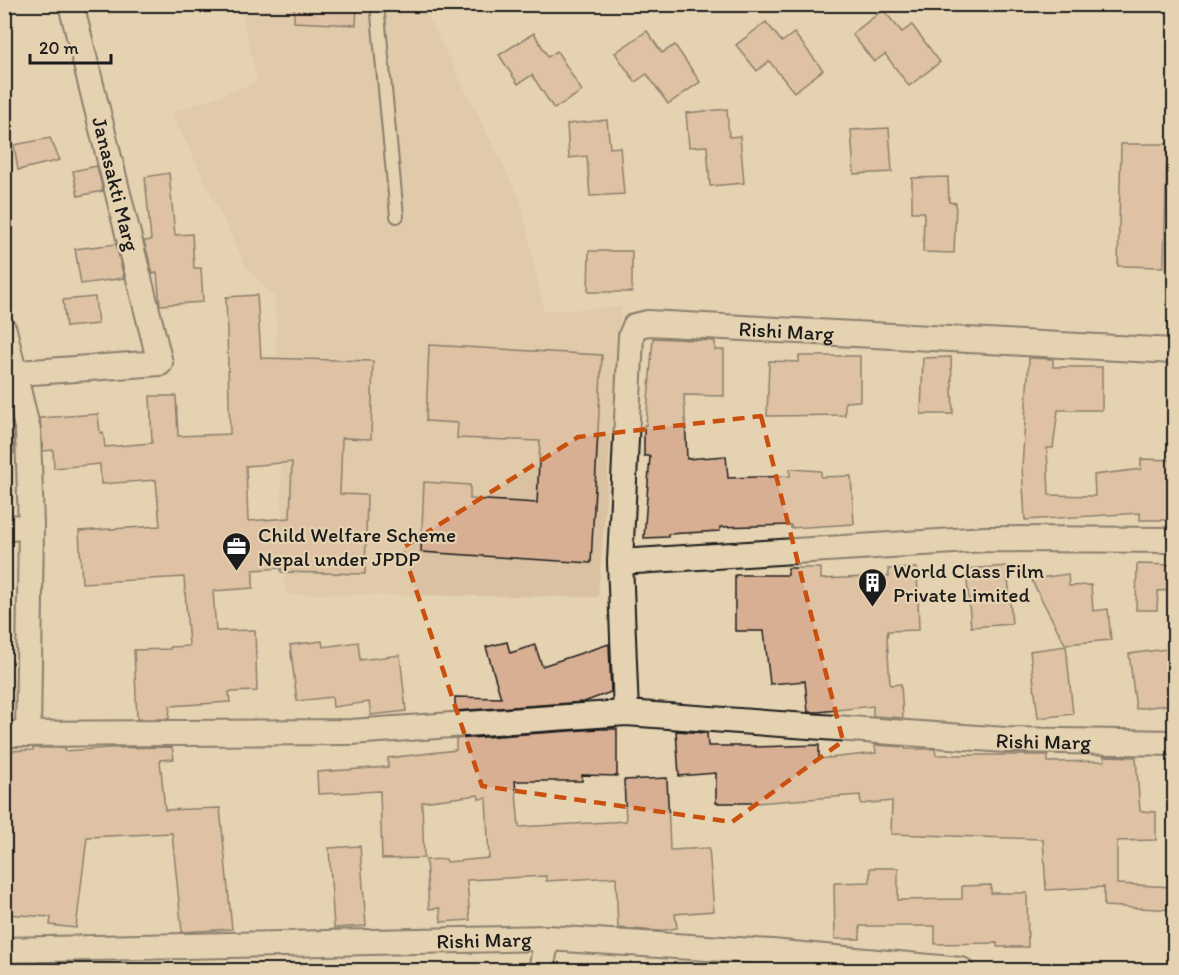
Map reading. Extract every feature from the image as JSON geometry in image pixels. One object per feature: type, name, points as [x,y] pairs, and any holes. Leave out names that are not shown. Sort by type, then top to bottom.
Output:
[{"type":"street","name":"Janasakti Marg","points":[[9,374],[160,363],[71,4]]},
{"type":"street","name":"Rishi Marg","points":[[627,713],[620,562],[631,336],[635,326],[648,323],[1174,351]]},
{"type":"street","points":[[4,330],[9,374],[28,431],[31,526],[16,734]]},
{"type":"street","points":[[4,528],[31,526]]},
{"type":"street","points":[[620,562],[986,538],[1174,540]]},
{"type":"street","name":"Rishi Marg","points":[[16,734],[351,732],[627,713],[1005,740],[1174,743]]},
{"type":"street","points":[[541,970],[547,938]]},
{"type":"street","name":"Rishi Marg","points":[[4,950],[547,938],[772,952],[961,970]]},
{"type":"lane","points":[[377,4],[397,216]]},
{"type":"highlighted area","points":[[761,416],[843,741],[732,822],[482,786],[402,548],[578,437]]},
{"type":"shaded area","points":[[240,5],[422,5],[521,201],[544,311],[621,307],[598,597],[285,594],[275,297],[247,268],[172,113],[257,82]]},
{"type":"building","points":[[294,4],[357,4],[356,25],[294,22]]},
{"type":"building","points":[[883,10],[902,32],[912,25],[940,62],[909,86],[885,54],[874,62],[852,34]]},
{"type":"building","points":[[766,22],[782,42],[794,33],[823,70],[794,92],[769,61],[757,71],[736,45]]},
{"type":"building","points":[[647,31],[662,53],[675,45],[700,82],[668,104],[647,74],[635,82],[615,53]]},
{"type":"building","points":[[534,33],[548,57],[557,51],[582,91],[554,109],[532,75],[518,84],[499,55]]},
{"type":"building","points":[[727,109],[729,137],[740,136],[744,183],[710,186],[707,146],[689,147],[686,113]]},
{"type":"building","points":[[607,120],[610,148],[620,147],[624,194],[590,196],[587,156],[569,158],[567,124]]},
{"type":"building","points":[[889,128],[892,172],[854,174],[851,130]]},
{"type":"building","points":[[50,138],[60,160],[18,170],[14,145]]},
{"type":"building","points":[[1121,144],[1167,144],[1164,267],[1118,266]]},
{"type":"building","points":[[97,166],[103,191],[78,196],[73,171]]},
{"type":"building","points":[[169,173],[175,235],[192,234],[194,268],[201,268],[203,302],[160,305],[157,273],[153,274],[144,241],[151,240],[145,177]]},
{"type":"building","points":[[948,177],[949,202],[956,203],[954,253],[923,252],[924,212],[912,212],[912,178]]},
{"type":"building","points":[[116,244],[124,278],[81,284],[75,249]]},
{"type":"building","points":[[589,251],[632,251],[632,292],[588,292]]},
{"type":"building","points":[[257,295],[261,358],[373,361],[371,439],[342,438],[340,494],[367,495],[365,574],[281,572],[281,568],[253,570],[253,588],[213,591],[216,631],[255,630],[257,691],[229,692],[230,702],[170,706],[169,719],[137,719],[134,650],[189,646],[184,577],[82,583],[79,531],[160,526],[156,480],[101,484],[100,464],[54,468],[53,450],[43,451],[40,418],[98,414],[100,433],[103,432],[105,447],[152,443],[150,396],[176,396],[178,436],[230,434],[226,297]],"holes":[[[292,462],[290,518],[248,521],[246,466]]]},
{"type":"building","points":[[95,297],[98,324],[66,327],[63,300]]},
{"type":"building","points":[[653,338],[715,341],[715,350],[724,350],[724,396],[684,395],[687,459],[726,456],[728,478],[790,476],[790,469],[821,471],[821,477],[851,476],[854,524],[791,528],[791,525],[720,527],[720,531],[644,538],[650,456],[644,456],[644,425],[646,425]]},
{"type":"building","points":[[429,345],[602,355],[591,563],[421,552],[424,482],[470,485],[470,499],[537,503],[540,441],[457,438],[458,423],[426,421]]},
{"type":"building","points":[[799,356],[860,356],[860,401],[845,402],[845,415],[767,416],[769,361],[799,362]]},
{"type":"building","points":[[951,357],[953,414],[921,414],[923,358]]},
{"type":"building","points":[[1029,358],[1053,359],[1053,367],[1102,367],[1102,410],[1058,410],[1053,448],[1047,448],[1049,495],[1095,496],[1094,475],[1141,469],[1141,459],[1174,460],[1174,489],[1171,489],[1170,520],[1140,520],[1140,513],[1025,520],[1022,467]]},
{"type":"building","points":[[4,421],[11,421],[14,433],[14,453],[4,453]]},
{"type":"building","points":[[1137,564],[1174,565],[1174,590],[1158,591],[1157,610],[1136,610]]},
{"type":"building","points":[[1007,566],[1012,624],[971,627],[966,569]]},
{"type":"building","points":[[788,568],[821,568],[821,579],[889,576],[888,569],[917,568],[919,630],[888,631],[887,637],[890,685],[901,684],[903,718],[873,716],[873,706],[808,712],[805,681],[770,684],[764,631],[735,631],[735,575],[788,575]]},
{"type":"building","points":[[1068,574],[1069,586],[1091,585],[1093,611],[1108,609],[1111,640],[1065,644],[1031,579]]},
{"type":"building","points":[[322,641],[323,647],[358,642],[360,660],[400,655],[406,711],[371,715],[369,702],[333,707],[332,697],[297,701],[290,645]]},
{"type":"building","points":[[507,642],[510,653],[535,645],[542,666],[609,644],[611,692],[584,702],[455,711],[455,697],[501,698],[486,647]]},
{"type":"building","points":[[1066,646],[1073,714],[1038,718],[1030,651]]},
{"type":"building","points":[[1166,649],[1173,704],[1136,709],[1129,654]]},
{"type":"building","points":[[617,729],[617,776],[582,775],[582,781],[515,781],[519,827],[626,821],[624,780],[667,778],[670,850],[709,848],[714,911],[675,914],[677,928],[659,931],[618,928],[616,877],[546,881],[546,876],[467,880],[470,920],[441,922],[440,908],[429,909],[426,860],[446,859],[447,862],[489,858],[486,798],[479,799],[478,795],[422,802],[424,858],[382,859],[380,791],[318,794],[317,772],[388,767],[388,758],[456,750],[456,739]]},
{"type":"building","points":[[676,731],[707,733],[708,746],[819,745],[819,759],[876,753],[875,745],[905,747],[905,749],[935,749],[936,755],[1048,755],[1048,762],[1105,761],[1104,756],[1136,757],[1140,811],[1156,812],[1156,840],[1117,841],[1117,884],[1174,887],[1174,910],[1104,906],[1104,887],[1046,890],[1043,839],[891,834],[892,801],[861,804],[860,795],[756,803],[716,803],[716,773],[679,776]]},
{"type":"building","points":[[172,747],[174,759],[160,760],[165,810],[220,808],[232,929],[182,932],[172,833],[87,837],[76,928],[50,925],[51,917],[4,914],[4,751],[33,750],[33,748],[65,748],[65,751]]},
{"type":"building","points":[[360,846],[366,926],[334,928],[329,848]]},
{"type":"building","points":[[870,868],[898,868],[898,900],[962,899],[962,886],[991,885],[991,893],[1027,893],[1028,947],[997,947],[997,943],[935,944],[935,926],[860,926],[860,939],[835,939],[834,883],[870,882]]},
{"type":"place","name":"Child Welfare Scheme Nepal under JPDP","points":[[237,572]]},
{"type":"place","name":"World Class Film Private Limited","points":[[872,608]]}]
